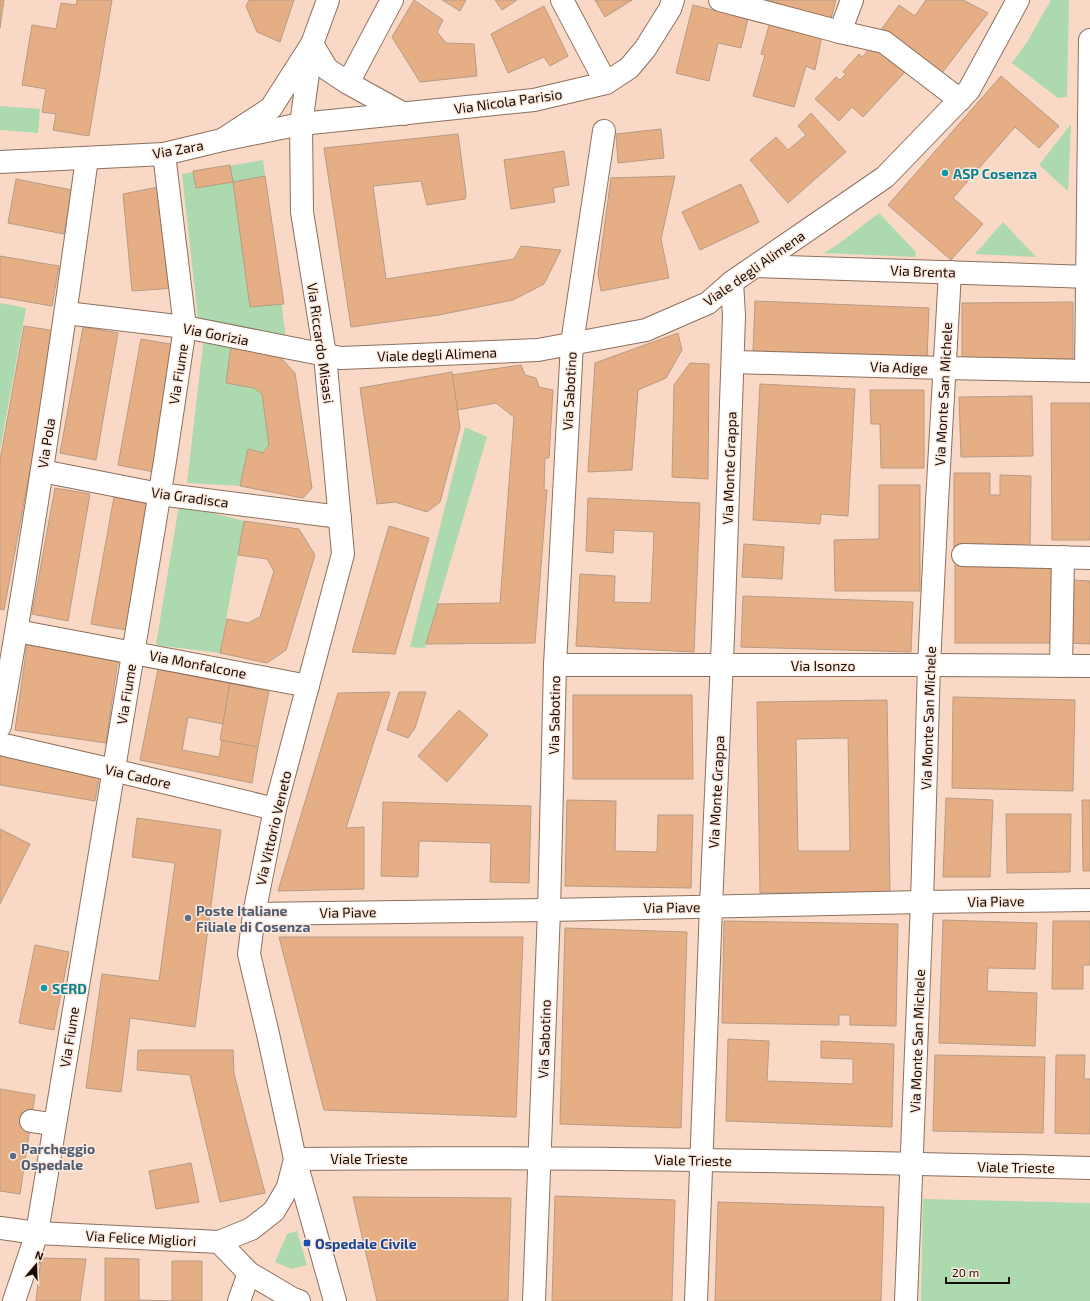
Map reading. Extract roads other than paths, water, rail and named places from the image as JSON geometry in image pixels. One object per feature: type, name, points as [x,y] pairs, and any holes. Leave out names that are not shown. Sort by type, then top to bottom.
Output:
[{"type":"street","name":"Via Riccardo Misasi","points":[[308,686],[343,554],[333,356],[302,212],[301,124],[312,44],[328,0]]},
{"type":"street","points":[[348,83],[392,0]]},
{"type":"street","points":[[562,0],[606,83]]},
{"type":"street","name":"Via Nicola Parisio","points":[[222,140],[301,124],[534,100],[606,83],[629,68],[645,49],[670,9],[673,0]]},
{"type":"street","points":[[720,0],[840,32],[884,42],[960,100]]},
{"type":"street","points":[[840,32],[852,0]]},
{"type":"street","name":"Viale degli Alimena","points":[[333,356],[538,350],[646,330],[708,303],[732,282],[885,177],[969,90],[1018,0]]},
{"type":"street","points":[[1088,370],[1090,40]]},
{"type":"street","points":[[312,44],[327,69],[348,83],[404,114]]},
{"type":"street","name":"Via Zara","points":[[0,162],[164,154],[222,140],[271,108],[312,44]]},
{"type":"street","name":"Via Sabotino","points":[[534,1301],[550,910],[555,665],[572,344],[604,131]]},
{"type":"street","name":"Via Fiume","points":[[31,1232],[71,1027],[185,327],[164,154]]},
{"type":"street","name":"Via Pola","points":[[0,726],[42,471],[87,158]]},
{"type":"street","name":"Via Brenta","points":[[756,266],[1089,277]]},
{"type":"street","name":"Via Monte San Michele","points":[[906,1301],[922,902],[929,665],[950,272]]},
{"type":"street","name":"Via Monte Grappa","points":[[696,1301],[733,362],[734,316],[732,282]]},
{"type":"street","name":"Via Gorizia","points":[[66,312],[185,327],[333,356]]},
{"type":"street","name":"Via Adige","points":[[733,362],[945,368],[1088,370]]},
{"type":"street","name":"Via Gradisca","points":[[42,471],[159,494],[340,517]]},
{"type":"street","points":[[963,555],[1090,558]]},
{"type":"street","points":[[1061,666],[1063,558]]},
{"type":"street","name":"Via Monfalcone","points":[[17,630],[308,686]]},
{"type":"street","name":"Via Isonzo","points":[[555,665],[1090,666]]},
{"type":"street","name":"Via Vittorio Veneto","points":[[308,686],[275,809],[254,914],[249,954],[295,1159],[335,1301]]},
{"type":"street","name":"Via Cadore","points":[[0,744],[275,809]]},
{"type":"street","name":"Via Piave","points":[[254,914],[1090,900]]},
{"type":"street","points":[[14,1301],[31,1232],[37,1122],[56,1055],[71,1027]]},
{"type":"street","name":"Via Vittorio Veneto","points":[[274,1211],[288,1187],[295,1159]]},
{"type":"street","name":"Viale Trieste","points":[[295,1159],[701,1159],[1090,1168]]},
{"type":"street","name":"Via Felice Migliori","points":[[0,1228],[31,1232],[219,1242],[251,1229],[274,1211]]},
{"type":"street","points":[[219,1242],[249,1273],[299,1301]]},
{"type":"street","points":[[239,1301],[249,1273]]},
{"type":"place","name":"ASP Cosenza","points":[[945,173]]},
{"type":"place","name":"Poste Italiane Filiale di Cosenza","points":[[188,918]]},
{"type":"place","name":"SERD","points":[[44,988]]},
{"type":"place","name":"Parcheggio Ospedale","points":[[13,1156]]},
{"type":"place","name":"Ospedale Civile","points":[[307,1243]]}]
